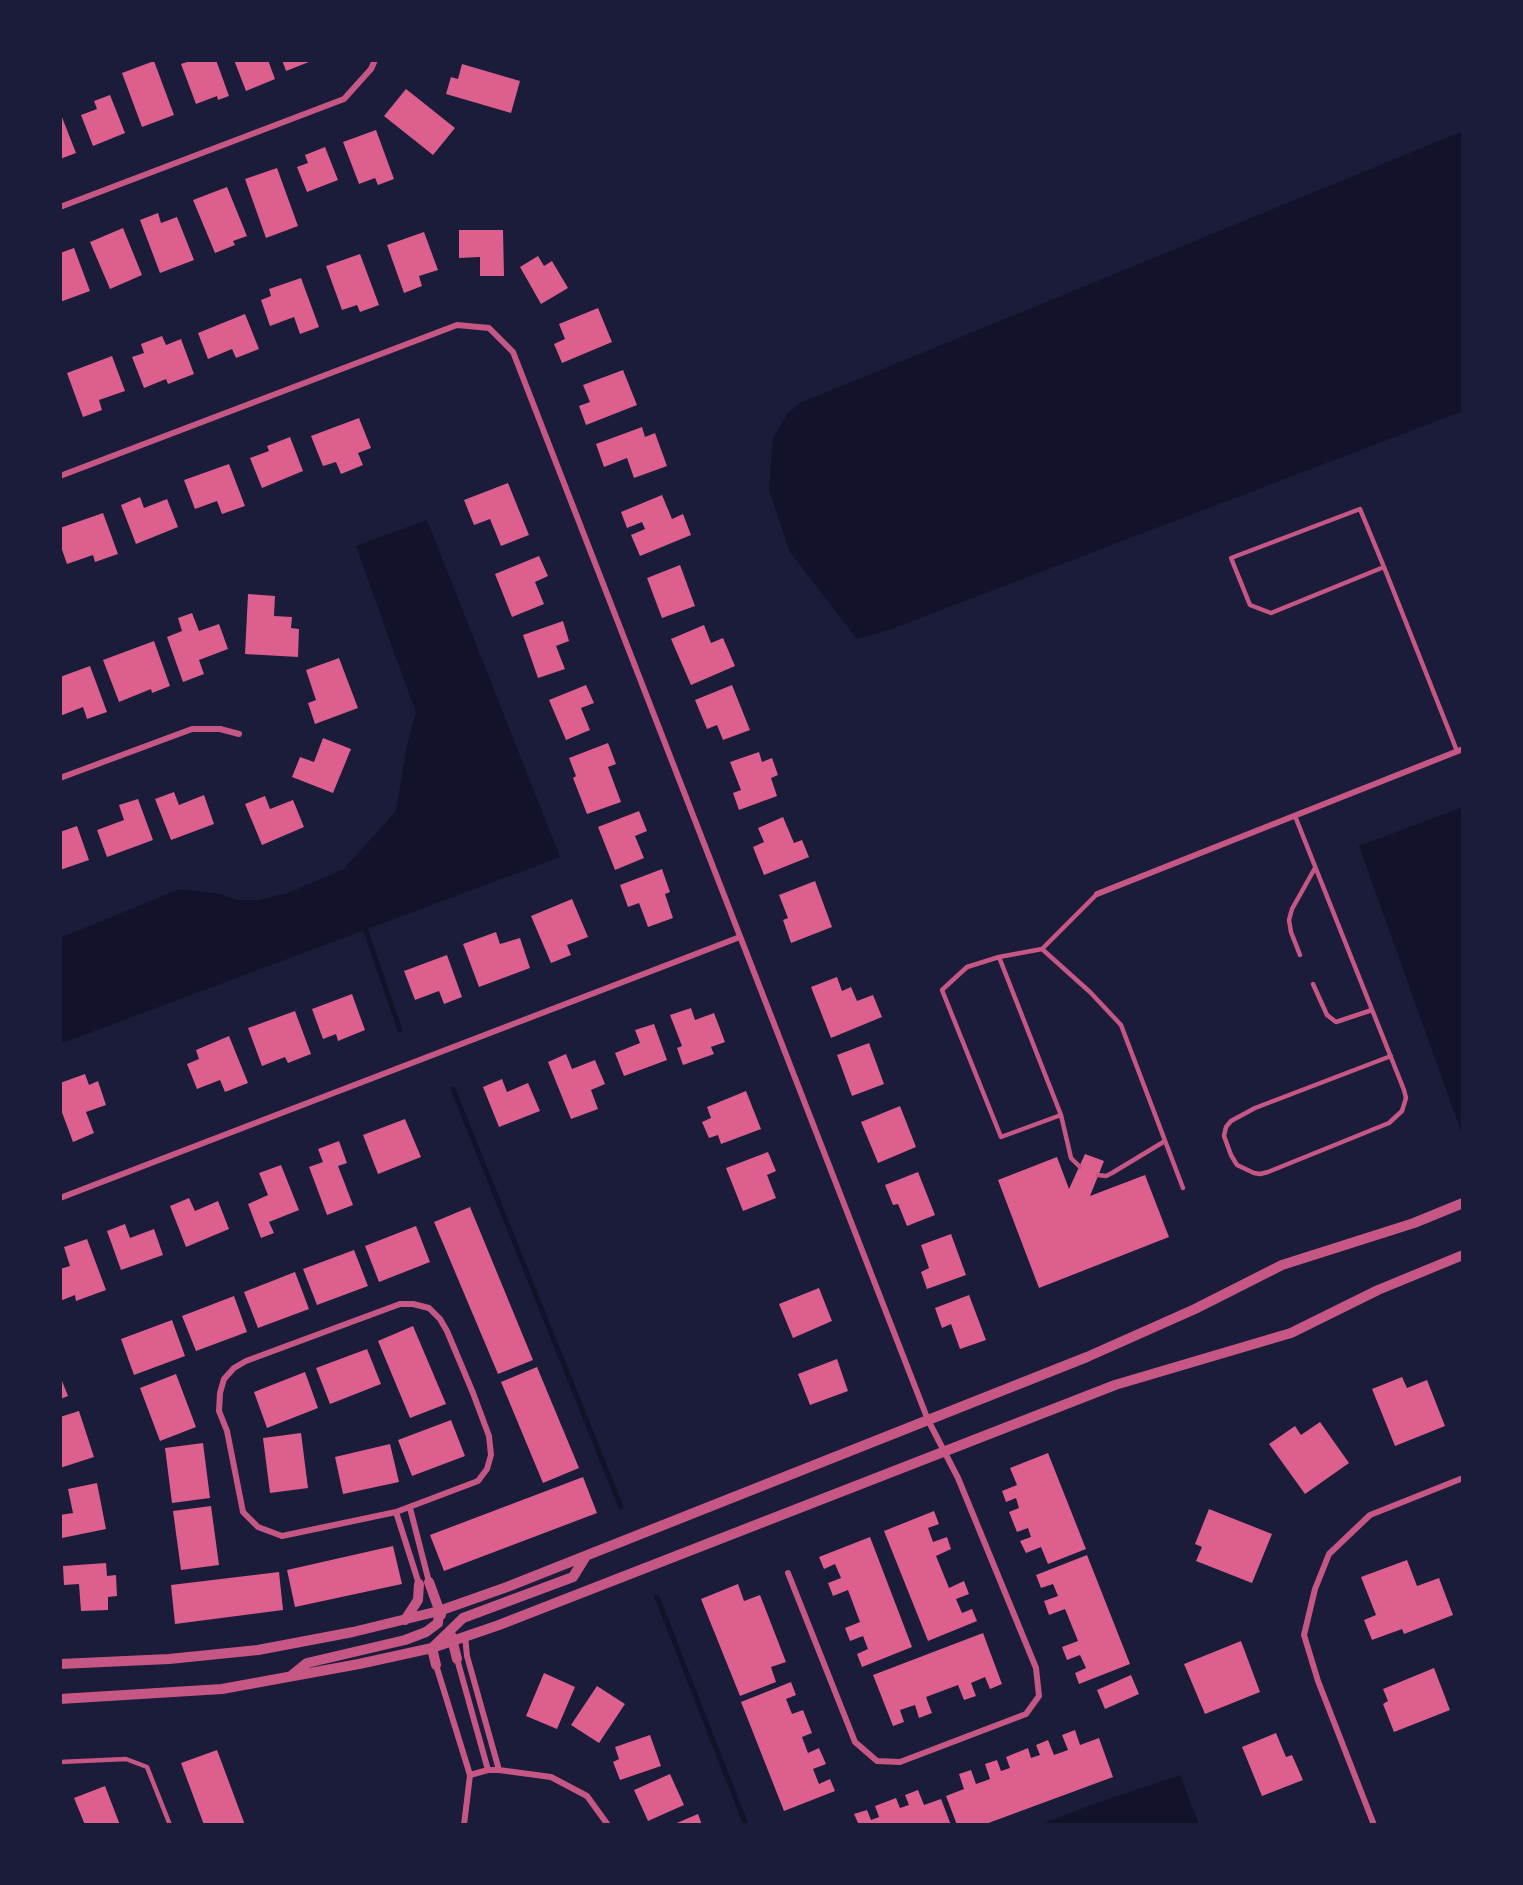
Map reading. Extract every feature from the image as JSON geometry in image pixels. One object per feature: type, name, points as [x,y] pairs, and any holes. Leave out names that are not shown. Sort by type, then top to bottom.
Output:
[{"type":"street","points":[[60,207],[344,99],[371,69],[375,60]]},
{"type":"street","points":[[60,476],[457,325],[489,328],[513,352],[928,1420],[958,1478],[1036,1668],[1039,1696],[1026,1714],[900,1762],[877,1761],[855,1742],[788,1573]]},
{"type":"street","points":[[60,778],[192,729],[220,729],[239,734]]},
{"type":"street","points":[[1097,894],[1460,750]]},
{"type":"street","points":[[60,1198],[740,937]]},
{"type":"street","points":[[60,1664],[169,1659],[258,1650],[353,1632],[439,1611],[507,1587],[1087,1357],[1195,1309],[1282,1265],[1414,1223],[1463,1203]]},
{"type":"street","points":[[451,1636],[465,1636],[510,1621],[1115,1385],[1291,1333],[1378,1290],[1463,1255]]},
{"type":"street","points":[[400,1304],[414,1304],[429,1308],[440,1319],[447,1331],[473,1392],[489,1436],[491,1455],[487,1469],[478,1481],[396,1512],[282,1536],[258,1527],[243,1512],[228,1431],[219,1411],[224,1379],[234,1368],[246,1361],[374,1313],[400,1304]]},
{"type":"street","points":[[1374,1825],[1318,1681],[1304,1635],[1315,1589],[1329,1554],[1370,1515],[1463,1478]]},
{"type":"street","points":[[405,1620],[418,1600],[424,1583],[410,1508]]},
{"type":"street","points":[[396,1512],[424,1583],[451,1636],[488,1770]]},
{"type":"street","points":[[60,1699],[222,1689],[289,1678],[432,1648],[451,1636],[463,1618],[573,1576],[586,1556]]},
{"type":"street","points":[[289,1678],[307,1663],[405,1640],[426,1632],[438,1623],[439,1611]]},
{"type":"street","points":[[465,1636],[467,1656],[499,1770]]},
{"type":"street","points":[[432,1648],[470,1775],[464,1825]]},
{"type":"street","points":[[470,1775],[488,1770],[499,1770],[551,1777],[587,1796],[608,1825]]},
{"type":"lane","points":[[1384,567],[1271,613],[1250,605],[1231,558],[1360,509],[1460,750]]},
{"type":"lane","points":[[1294,816],[1391,1056],[1406,1098],[1402,1111],[1389,1123],[1268,1172],[1254,1173],[1237,1165],[1224,1136],[1226,1127],[1231,1121],[1255,1108],[1391,1056]]},
{"type":"lane","points":[[1300,955],[1289,920],[1292,909],[1315,868]]},
{"type":"lane","points":[[1061,1115],[1001,1137],[942,990],[967,967],[999,957],[1042,950],[1097,894]]},
{"type":"lane","points":[[1042,950],[1090,992],[1121,1025],[1183,1188]]},
{"type":"lane","points":[[999,957],[1061,1115],[1071,1158],[1080,1167]]},
{"type":"lane","points":[[1312,984],[1327,1015],[1336,1022],[1372,1010]]},
{"type":"lane","points":[[1098,1175],[1106,1176],[1112,1173],[1165,1141]]},
{"type":"lane","points":[[60,1762],[126,1760],[147,1767],[170,1825]]},
{"type":"shaded area","points":[[1463,131],[1463,411],[886,631],[857,639],[790,552],[769,489],[773,438],[787,414],[800,403]]},
{"type":"shaded area","points":[[427,520],[560,857],[60,1044],[60,938],[180,889],[221,894],[237,900],[258,900],[288,893],[344,869],[396,811],[407,745],[416,713],[356,546]]},
{"type":"shaded area","points":[[1463,807],[1463,1137],[1359,846]]},
{"type":"shaded area","points":[[1180,1775],[1199,1825],[1039,1825],[1099,1802]]},
{"type":"building","points":[[193,60],[216,60],[229,96],[218,100],[217,96],[196,104],[181,64]]},
{"type":"building","points":[[234,60],[268,60],[275,79],[246,91]]},
{"type":"building","points":[[282,60],[314,60],[286,71]]},
{"type":"building","points":[[154,61],[174,115],[142,127],[122,73]]},
{"type":"building","points":[[462,64],[520,81],[511,113],[446,94],[451,77],[458,79]]},
{"type":"building","points":[[406,89],[455,128],[433,155],[384,116]]},
{"type":"building","points":[[110,95],[125,133],[93,146],[81,115],[97,109],[94,101]]},
{"type":"building","points":[[60,112],[76,153],[60,159]]},
{"type":"building","points":[[376,130],[394,179],[378,185],[375,178],[359,184],[343,142]]},
{"type":"building","points":[[325,147],[338,180],[307,192],[297,167],[308,163],[305,155]]},
{"type":"building","points":[[277,168],[298,226],[266,238],[245,179]]},
{"type":"building","points":[[227,187],[247,236],[233,241],[235,245],[215,253],[193,200]]},
{"type":"building","points":[[158,213],[161,223],[177,217],[194,260],[160,273],[140,220]]},
{"type":"building","points":[[123,228],[142,275],[110,289],[90,242]]},
{"type":"building","points":[[459,230],[503,230],[504,276],[480,276],[480,257],[459,258]]},
{"type":"building","points":[[424,232],[438,270],[419,276],[422,286],[404,293],[387,245]]},
{"type":"building","points":[[74,248],[90,291],[60,302],[60,253]]},
{"type":"building","points":[[360,254],[379,305],[360,312],[357,305],[342,310],[326,266]]},
{"type":"building","points":[[538,256],[544,266],[552,261],[568,288],[541,304],[520,267]]},
{"type":"building","points":[[301,278],[319,327],[300,334],[294,317],[270,326],[261,300],[271,296],[269,289]]},
{"type":"building","points":[[598,308],[612,342],[562,363],[554,344],[565,339],[559,324]]},
{"type":"building","points":[[245,314],[259,349],[236,358],[232,349],[208,359],[198,333]]},
{"type":"building","points":[[162,336],[166,345],[181,339],[194,374],[168,384],[166,379],[144,388],[132,357],[144,353],[141,344]]},
{"type":"building","points":[[112,356],[125,391],[99,400],[102,410],[83,417],[67,373]]},
{"type":"building","points":[[623,370],[637,405],[586,425],[579,406],[590,402],[583,385]]},
{"type":"building","points":[[359,418],[371,448],[358,453],[363,465],[341,474],[336,462],[323,466],[311,436]]},
{"type":"building","points":[[642,427],[645,437],[655,433],[667,466],[634,478],[627,458],[604,467],[596,444]]},
{"type":"building","points":[[290,437],[303,471],[262,488],[250,458],[269,451],[267,446]]},
{"type":"building","points":[[229,464],[245,506],[222,514],[217,501],[195,509],[184,480]]},
{"type":"building","points":[[508,483],[529,535],[501,546],[490,519],[474,525],[464,500]]},
{"type":"building","points":[[662,495],[672,519],[683,514],[691,535],[640,556],[631,535],[645,529],[642,522],[627,528],[621,512]]},
{"type":"building","points":[[140,497],[144,508],[167,499],[178,527],[136,544],[121,505]]},
{"type":"building","points":[[103,513],[118,554],[95,562],[93,555],[67,564],[60,544],[60,528]]},
{"type":"building","points":[[539,556],[548,576],[535,582],[544,604],[512,617],[495,574]]},
{"type":"building","points":[[680,565],[695,606],[662,618],[647,578]]},
{"type":"building","points":[[248,594],[275,596],[274,616],[292,617],[291,628],[299,629],[298,657],[245,654]]},
{"type":"building","points":[[192,613],[199,631],[219,624],[228,649],[199,660],[204,674],[183,682],[167,637],[182,631],[178,618]]},
{"type":"building","points":[[563,621],[569,641],[556,646],[565,669],[538,678],[523,635]]},
{"type":"building","points":[[704,625],[711,643],[723,638],[735,666],[691,685],[671,639]]},
{"type":"building","points":[[154,641],[170,686],[152,693],[151,689],[119,702],[103,660]]},
{"type":"building","points":[[339,658],[358,708],[315,724],[308,703],[316,700],[306,670]]},
{"type":"building","points":[[90,666],[107,712],[87,719],[83,707],[60,716],[60,677]]},
{"type":"building","points":[[586,685],[594,703],[581,708],[590,730],[566,740],[549,700]]},
{"type":"building","points":[[732,685],[750,730],[723,740],[717,725],[707,729],[695,700]]},
{"type":"building","points":[[323,738],[351,749],[333,793],[292,777],[300,757],[314,762]]},
{"type":"building","points":[[608,743],[616,764],[608,767],[621,802],[587,814],[573,778],[576,776],[569,758]]},
{"type":"building","points":[[759,752],[762,762],[772,758],[778,775],[771,778],[777,796],[739,810],[733,793],[741,790],[730,762]]},
{"type":"building","points":[[174,792],[179,805],[204,795],[214,824],[171,840],[155,799]]},
{"type":"building","points":[[265,796],[270,809],[293,800],[304,827],[262,845],[245,804]]},
{"type":"building","points":[[138,799],[153,840],[107,857],[97,830],[124,820],[119,805]]},
{"type":"building","points":[[639,811],[647,831],[635,836],[644,858],[615,870],[598,827]]},
{"type":"building","points":[[783,817],[794,843],[802,840],[809,857],[764,875],[753,847],[764,842],[758,828]]},
{"type":"building","points":[[77,826],[89,860],[60,870],[60,832]]},
{"type":"building","points":[[662,869],[670,892],[665,894],[673,918],[648,927],[639,903],[628,907],[620,885]]},
{"type":"building","points":[[815,881],[832,927],[791,943],[783,920],[788,918],[779,895]]},
{"type":"building","points":[[572,899],[588,937],[567,945],[571,955],[551,963],[531,916]]},
{"type":"building","points":[[496,932],[500,944],[520,938],[530,968],[479,987],[463,944]]},
{"type":"building","points":[[447,955],[462,997],[444,1004],[439,991],[415,1000],[404,971]]},
{"type":"building","points":[[837,977],[842,991],[851,987],[857,1001],[873,995],[882,1017],[831,1038],[811,987]]},
{"type":"building","points":[[352,994],[365,1030],[338,1041],[336,1034],[323,1039],[312,1009]]},
{"type":"building","points":[[691,1008],[695,1020],[714,1013],[725,1042],[711,1047],[714,1054],[683,1065],[677,1048],[682,1046],[670,1015]]},
{"type":"building","points":[[295,1011],[311,1054],[288,1063],[285,1057],[262,1066],[248,1028]]},
{"type":"building","points":[[654,1024],[667,1060],[624,1076],[615,1053],[640,1043],[635,1030]]},
{"type":"building","points":[[229,1036],[248,1083],[225,1092],[220,1080],[197,1089],[187,1064],[199,1059],[196,1050]]},
{"type":"building","points":[[869,1043],[884,1084],[852,1096],[837,1055]]},
{"type":"building","points":[[566,1054],[572,1069],[595,1060],[605,1084],[591,1090],[598,1109],[571,1119],[548,1062]]},
{"type":"building","points":[[85,1074],[89,1085],[98,1081],[106,1105],[86,1112],[94,1133],[73,1142],[60,1107],[60,1083]]},
{"type":"building","points":[[502,1079],[507,1092],[528,1083],[540,1111],[499,1127],[483,1087]]},
{"type":"building","points":[[746,1091],[761,1129],[721,1144],[718,1135],[709,1138],[702,1122],[711,1118],[707,1107]]},
{"type":"building","points":[[900,1106],[916,1147],[878,1163],[861,1122]]},
{"type":"building","points":[[405,1119],[421,1157],[378,1174],[363,1135]]},
{"type":"building","points":[[339,1141],[347,1163],[338,1166],[353,1205],[327,1215],[309,1167],[323,1162],[318,1149]]},
{"type":"building","points":[[768,1152],[776,1171],[767,1175],[776,1198],[743,1211],[726,1168]]},
{"type":"building","points":[[1085,1154],[1104,1161],[1090,1196],[1145,1175],[1169,1237],[1039,1288],[998,1180],[1057,1157],[1069,1189]]},
{"type":"building","points":[[281,1165],[299,1210],[269,1222],[274,1233],[261,1238],[248,1204],[268,1195],[259,1173]]},
{"type":"building","points":[[918,1172],[935,1215],[907,1226],[898,1204],[893,1205],[885,1185]]},
{"type":"building","points":[[189,1198],[195,1211],[218,1201],[229,1229],[186,1247],[170,1206]]},
{"type":"building","points":[[470,1207],[533,1360],[498,1374],[434,1222]]},
{"type":"building","points":[[125,1224],[130,1238],[154,1229],[163,1255],[121,1270],[107,1231]]},
{"type":"building","points":[[416,1226],[430,1262],[379,1282],[365,1246]]},
{"type":"building","points":[[951,1234],[966,1275],[927,1289],[921,1272],[929,1268],[921,1245]]},
{"type":"building","points":[[87,1239],[106,1290],[76,1301],[75,1295],[60,1301],[60,1269],[70,1266],[64,1247]]},
{"type":"building","points":[[354,1250],[368,1286],[317,1305],[303,1269]]},
{"type":"building","points":[[295,1272],[309,1309],[258,1328],[244,1292]]},
{"type":"building","points":[[819,1288],[832,1321],[793,1338],[779,1304]]},
{"type":"building","points":[[969,1295],[986,1340],[960,1349],[951,1324],[942,1328],[935,1308]]},
{"type":"building","points":[[234,1296],[247,1332],[196,1351],[182,1316]]},
{"type":"building","points":[[172,1320],[185,1356],[134,1375],[121,1339]]},
{"type":"building","points":[[413,1326],[446,1404],[410,1418],[378,1341]]},
{"type":"building","points":[[367,1349],[381,1384],[330,1404],[316,1368]]},
{"type":"building","points":[[837,1359],[848,1391],[810,1405],[798,1374]]},
{"type":"building","points":[[537,1367],[579,1468],[543,1483],[501,1382]]},
{"type":"building","points":[[305,1372],[318,1408],[267,1428],[254,1392]]},
{"type":"building","points":[[176,1374],[196,1427],[160,1441],[140,1388]]},
{"type":"building","points":[[60,1376],[68,1396],[60,1399]]},
{"type":"building","points":[[1402,1377],[1407,1388],[1427,1380],[1445,1426],[1395,1446],[1372,1389]]},
{"type":"building","points":[[79,1411],[94,1457],[60,1468],[60,1417]]},
{"type":"building","points":[[451,1420],[465,1456],[412,1476],[398,1440]]},
{"type":"building","points":[[1320,1422],[1349,1463],[1305,1494],[1269,1444],[1295,1426],[1301,1435]]},
{"type":"building","points":[[301,1433],[308,1488],[270,1493],[263,1438]]},
{"type":"building","points":[[203,1443],[210,1498],[172,1503],[165,1448]]},
{"type":"building","points":[[390,1444],[399,1482],[343,1494],[335,1457]]},
{"type":"building","points":[[1048,1453],[1086,1549],[1048,1564],[1041,1547],[1026,1553],[1020,1541],[1031,1537],[1028,1528],[1017,1532],[1009,1512],[1019,1508],[1016,1498],[1006,1502],[1002,1491],[1017,1485],[1010,1468]]},
{"type":"building","points":[[583,1477],[597,1513],[444,1571],[430,1535]]},
{"type":"building","points":[[97,1483],[106,1529],[62,1538],[60,1515],[73,1513],[68,1489]]},
{"type":"building","points":[[211,1506],[219,1565],[181,1570],[173,1511]]},
{"type":"building","points":[[1209,1509],[1272,1534],[1252,1583],[1196,1561],[1202,1547],[1195,1544]]},
{"type":"building","points":[[934,1511],[939,1524],[928,1528],[933,1542],[947,1537],[951,1549],[936,1556],[949,1588],[964,1581],[969,1594],[956,1599],[962,1613],[972,1609],[977,1621],[928,1641],[884,1531]]},
{"type":"building","points":[[870,1537],[912,1647],[862,1667],[857,1654],[868,1649],[863,1636],[850,1641],[845,1628],[860,1622],[848,1590],[833,1596],[828,1583],[841,1578],[835,1564],[824,1569],[819,1557]]},
{"type":"building","points":[[393,1546],[402,1584],[295,1607],[287,1570]]},
{"type":"building","points":[[1087,1555],[1130,1664],[1079,1684],[1075,1673],[1086,1668],[1080,1655],[1067,1660],[1062,1647],[1078,1641],[1065,1609],[1049,1615],[1044,1601],[1058,1596],[1053,1584],[1041,1588],[1036,1575]]},
{"type":"building","points":[[1407,1560],[1417,1586],[1439,1578],[1453,1615],[1404,1634],[1402,1629],[1372,1640],[1364,1620],[1376,1615],[1361,1577]]},
{"type":"building","points":[[106,1563],[107,1576],[116,1575],[117,1596],[108,1597],[108,1610],[81,1611],[79,1584],[64,1585],[63,1566]]},
{"type":"building","points":[[279,1572],[283,1610],[175,1624],[171,1585]]},
{"type":"building","points":[[738,1584],[744,1601],[760,1595],[786,1662],[771,1667],[776,1682],[740,1696],[701,1599]]},
{"type":"building","points":[[983,1633],[1002,1684],[990,1689],[985,1677],[971,1683],[976,1696],[964,1700],[958,1685],[926,1697],[932,1713],[919,1718],[915,1705],[900,1710],[904,1722],[893,1726],[873,1675]]},
{"type":"building","points":[[1241,1641],[1260,1692],[1205,1714],[1184,1664]]},
{"type":"building","points":[[1434,1668],[1450,1710],[1394,1732],[1383,1704],[1388,1701],[1383,1689]]},
{"type":"building","points":[[544,1673],[575,1687],[557,1729],[526,1716]]},
{"type":"building","points":[[1131,1675],[1139,1694],[1105,1709],[1097,1690]]},
{"type":"building","points":[[791,1682],[796,1695],[786,1699],[792,1714],[803,1710],[812,1733],[802,1737],[808,1753],[819,1748],[826,1764],[813,1769],[819,1784],[830,1779],[835,1791],[784,1811],[741,1702]]},
{"type":"building","points":[[597,1686],[625,1704],[599,1743],[571,1725]]},
{"type":"building","points":[[1075,1730],[1080,1745],[1099,1738],[1113,1777],[983,1825],[957,1825],[946,1796],[964,1789],[959,1774],[971,1770],[976,1784],[990,1779],[985,1764],[997,1760],[1001,1771],[1010,1768],[1006,1757],[1028,1748],[1031,1758],[1040,1755],[1036,1745],[1048,1740],[1054,1755],[1068,1750],[1062,1735]]},
{"type":"building","points":[[1276,1733],[1286,1757],[1292,1755],[1303,1780],[1262,1796],[1242,1747]]},
{"type":"building","points":[[650,1735],[661,1766],[620,1780],[613,1762],[619,1759],[615,1747]]},
{"type":"building","points":[[217,1750],[245,1825],[204,1825],[181,1763]]},
{"type":"building","points":[[670,1774],[684,1805],[648,1821],[634,1790]]},
{"type":"building","points":[[105,1786],[120,1825],[85,1825],[74,1798]]},
{"type":"building","points":[[918,1790],[924,1805],[941,1799],[951,1825],[859,1825],[854,1814],[867,1810],[871,1820],[879,1817],[875,1806],[896,1798],[900,1808],[909,1805],[905,1795]]},
{"type":"building","points":[[698,1814],[702,1825],[672,1825]]},
{"type":"waterway","points":[[363,923],[400,1030]]},
{"type":"waterway","points":[[453,1089],[621,1507]]},
{"type":"waterway","points":[[657,1597],[746,1825]]}]
